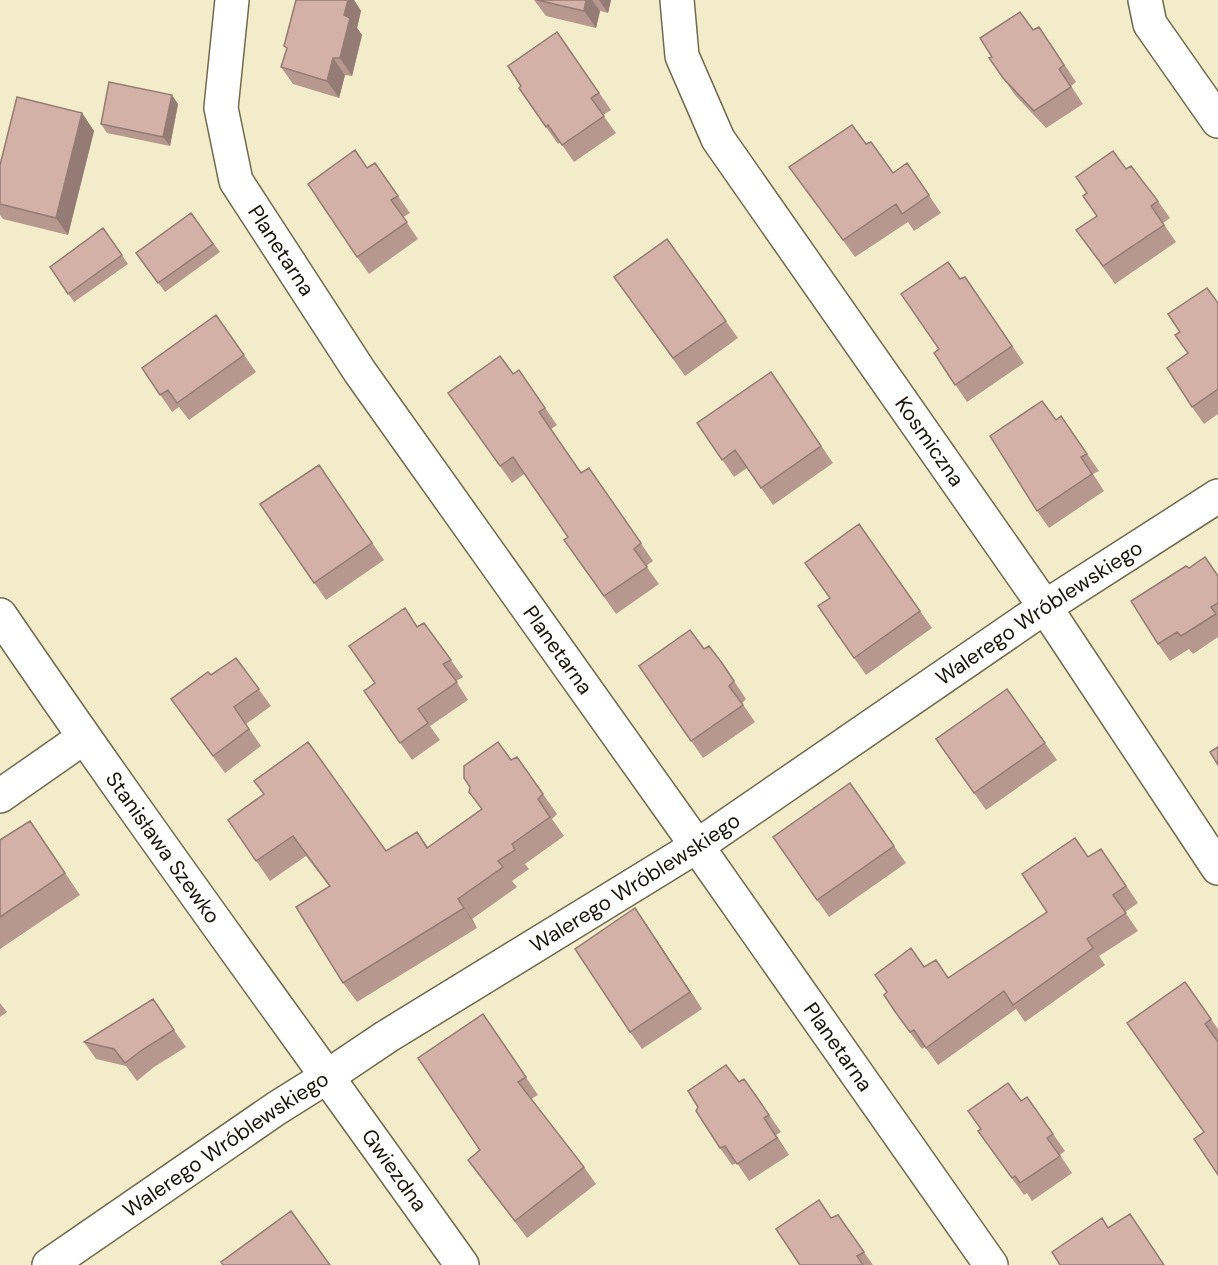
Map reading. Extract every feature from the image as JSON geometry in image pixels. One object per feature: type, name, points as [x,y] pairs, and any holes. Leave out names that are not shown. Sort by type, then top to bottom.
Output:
[{"type":"street","name":"Planetarna","points":[[232,0],[221,108],[236,181],[360,372],[697,846],[990,1265]]},
{"type":"street","name":"Kosmiczna","points":[[677,0],[682,56],[718,139],[1045,607],[1218,868]]},
{"type":"street","points":[[1145,0],[1150,24],[1218,121]]},
{"type":"street","name":"Walerego Wróblewskiego","points":[[49,1265],[277,1108],[386,1037],[697,846],[1045,607],[1218,496]]},
{"type":"street","name":"Stanisława Szewko","points":[[0,615],[83,738],[328,1076]]},
{"type":"street","points":[[0,796],[83,738]]},
{"type":"street","name":"Gwiezdna","points":[[328,1076],[462,1265]]},
{"type":"building","points":[[296,0],[348,0],[344,15],[350,18],[340,58],[333,58],[327,81],[281,67]]},
{"type":"building","points":[[537,0],[586,0],[584,11]]},
{"type":"building","points":[[1020,12],[1033,30],[1039,27],[1064,65],[1059,69],[1071,87],[1034,111],[1003,78],[989,58],[992,57],[980,38]]},
{"type":"building","points":[[557,32],[599,93],[591,98],[604,116],[562,145],[548,125],[546,127],[519,88],[521,86],[508,66]]},
{"type":"building","points":[[109,82],[172,95],[163,137],[101,124]]},
{"type":"building","points":[[17,97],[82,113],[56,218],[0,204],[0,165]]},
{"type":"building","points":[[852,125],[866,144],[871,142],[893,173],[907,163],[929,195],[902,214],[896,204],[843,240],[789,167]]},
{"type":"building","points":[[355,150],[367,168],[375,163],[398,196],[391,200],[407,222],[357,257],[308,184]]},
{"type":"building","points":[[1113,151],[1126,169],[1131,166],[1158,201],[1151,206],[1164,225],[1103,266],[1076,230],[1097,216],[1083,196],[1087,193],[1076,177]]},
{"type":"building","points":[[191,213],[213,244],[158,283],[136,253]]},
{"type":"building","points":[[103,228],[122,255],[68,294],[50,267]]},
{"type":"building","points":[[667,239],[726,321],[673,358],[614,277]]},
{"type":"building","points":[[948,262],[960,279],[965,277],[1012,346],[955,385],[934,353],[939,349],[901,294]]},
{"type":"building","points":[[1207,288],[1218,303],[1218,389],[1192,407],[1167,368],[1188,353],[1175,335],[1180,332],[1168,314]]},
{"type":"building","points":[[216,315],[244,355],[177,403],[168,390],[160,395],[142,368]]},
{"type":"building","points":[[500,356],[513,374],[519,370],[545,408],[539,412],[581,473],[589,468],[641,543],[634,549],[647,567],[604,596],[564,540],[568,537],[513,457],[500,466],[448,393]]},
{"type":"building","points":[[771,372],[821,446],[761,488],[735,450],[722,460],[697,423]]},
{"type":"building","points":[[1042,401],[1056,420],[1061,416],[1087,454],[1081,457],[1092,474],[1037,511],[990,436]]},
{"type":"building","points":[[319,465],[372,543],[314,583],[260,504]]},
{"type":"building","points":[[859,524],[920,611],[854,658],[818,606],[830,598],[805,563]]},
{"type":"building","points":[[1205,557],[1218,576],[1218,603],[1211,607],[1216,614],[1181,636],[1177,632],[1158,644],[1131,601],[1186,566],[1189,568]]},
{"type":"building","points":[[405,608],[417,627],[424,623],[451,660],[443,664],[457,682],[418,709],[428,723],[400,743],[364,691],[375,683],[349,646]]},
{"type":"building","points":[[690,630],[704,649],[709,646],[722,663],[734,681],[729,686],[743,705],[691,741],[639,666]]},
{"type":"building","points":[[236,658],[259,689],[234,707],[249,729],[213,756],[171,699],[208,672],[211,675]]},
{"type":"building","points":[[1007,689],[1045,743],[974,793],[936,739]]},
{"type":"building","points":[[308,742],[386,851],[417,832],[427,848],[482,809],[469,792],[470,787],[464,778],[464,766],[498,742],[511,760],[517,757],[543,794],[538,799],[550,817],[512,844],[515,850],[498,861],[503,867],[458,899],[464,908],[343,983],[296,907],[330,886],[293,836],[256,861],[228,820],[264,794],[254,781]]},
{"type":"building","points":[[1218,747],[1218,765],[1210,752]]},
{"type":"building","points":[[850,783],[894,846],[817,900],[773,837]]},
{"type":"building","points":[[30,821],[65,873],[0,917],[0,840]]},
{"type":"building","points":[[1075,838],[1088,857],[1101,849],[1126,886],[1113,895],[1126,913],[1087,939],[1093,948],[1013,1005],[1004,991],[926,1048],[914,1030],[910,1032],[896,1013],[884,995],[887,992],[875,975],[911,948],[924,967],[936,960],[948,978],[1047,912],[1022,874]]},
{"type":"building","points":[[635,908],[690,992],[630,1032],[575,949]]},
{"type":"building","points":[[1185,982],[1211,1019],[1205,1024],[1218,1042],[1218,1175],[1194,1139],[1204,1132],[1127,1023]]},
{"type":"building","points":[[153,999],[174,1030],[125,1063],[114,1049],[84,1042]]},
{"type":"building","points":[[483,1014],[526,1077],[518,1082],[584,1167],[515,1221],[468,1160],[480,1150],[418,1058]]},
{"type":"building","points":[[726,1065],[739,1082],[744,1079],[756,1096],[769,1115],[764,1118],[777,1138],[737,1164],[725,1146],[720,1148],[696,1111],[698,1107],[688,1091]]},
{"type":"building","points":[[1008,1083],[1021,1101],[1027,1097],[1053,1134],[1047,1138],[1060,1156],[1020,1183],[1015,1176],[1012,1178],[978,1131],[981,1129],[968,1111]]},
{"type":"building","points":[[819,1200],[831,1218],[838,1215],[864,1252],[857,1256],[863,1265],[800,1265],[776,1229]]},
{"type":"building","points":[[291,1211],[330,1265],[223,1265],[221,1262]]},
{"type":"building","points":[[1130,1214],[1164,1265],[1060,1265],[1052,1252],[1102,1218],[1108,1228]]}]
